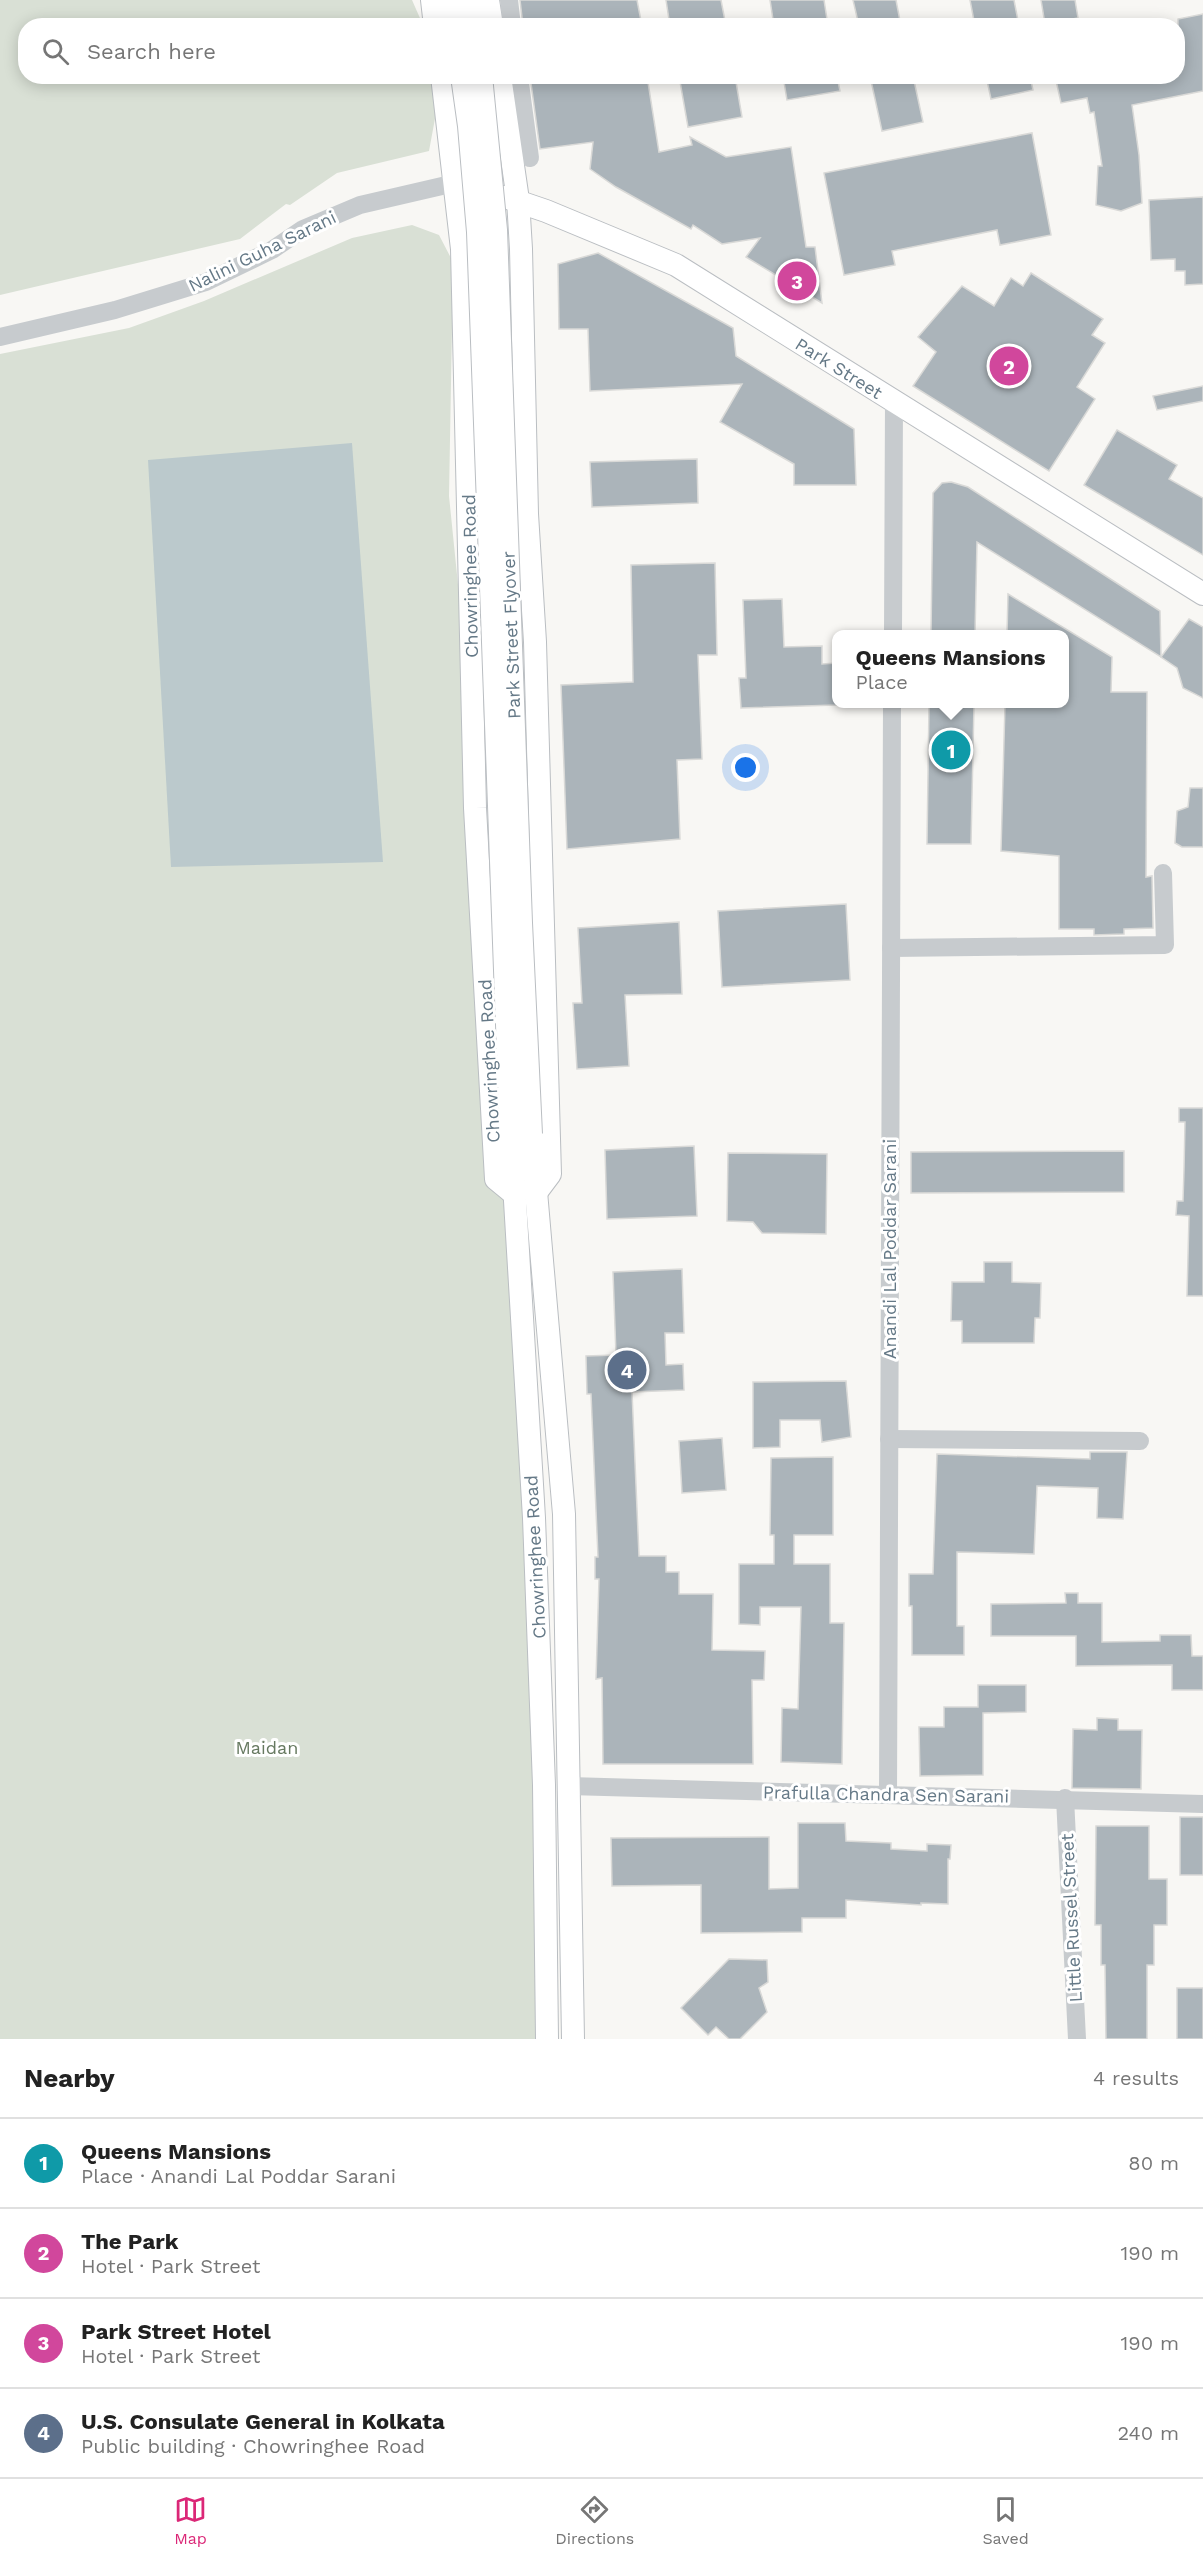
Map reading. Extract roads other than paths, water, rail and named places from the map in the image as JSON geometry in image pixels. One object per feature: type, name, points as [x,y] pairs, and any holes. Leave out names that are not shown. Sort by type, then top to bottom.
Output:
[{"type":"main road","points":[[432,0],[434,18]]},
{"type":"main road","points":[[451,0],[454,18]]},
{"type":"main road","points":[[471,0],[473,18]]},
{"type":"main road","points":[[488,0],[491,18]]},
{"type":"main road","name":"Chowringhee Road","points":[[443,84],[462,249],[475,808],[496,1179],[524,1193]]},
{"type":"main road","name":"Park Street Flyover","points":[[463,84],[478,232],[524,1193]]},
{"type":"main road","name":"Park Street Flyover","points":[[482,84],[496,230],[520,912],[521,1134]]},
{"type":"main road","points":[[501,84],[518,200],[527,514],[535,642],[550,1173],[524,1193]]},
{"type":"main road","name":"Park Street","points":[[455,183],[518,200],[676,265],[1203,594]]},
{"type":"main road","points":[[471,640],[485,626],[504,622],[522,628],[535,642]]},
{"type":"main road","name":"Chowringhee Road","points":[[524,1193],[564,1514],[573,2039]]},
{"type":"main road","name":"Chowringhee Road","points":[[524,1193],[543,1742],[547,2039]]},
{"type":"main road","points":[[543,1742],[568,1742]]},
{"type":"street","points":[[509,0],[511,18]]},
{"type":"street","points":[[520,84],[530,158]]},
{"type":"street","name":"Nalini Guha Sarani","points":[[0,337],[115,310],[206,282],[273,250],[303,228],[360,205],[455,183]]},
{"type":"street","points":[[893,630],[894,402]]},
{"type":"street","name":"Anandi Lal Poddar Sarani","points":[[888,1796],[892,708]]},
{"type":"street","points":[[891,948],[1166,945],[1163,873]]},
{"type":"street","points":[[889,1439],[1140,1441]]},
{"type":"street","name":"Prafulla Chandra Sen Sarani","points":[[569,1786],[888,1796],[1065,1798],[1203,1804]]},
{"type":"street","name":"Little Russel Street","points":[[1065,1798],[1077,2039]]},
{"type":"place","name":"Park Street Hotel","points":[[797,281]]},
{"type":"place","name":"The Park","points":[[1009,366]]},
{"type":"place","name":"Queens Mansions","points":[[951,750]]},
{"type":"place","name":"U.S. Consulate General in Kolkata","points":[[627,1370]]},
{"type":"park label","name":"Maidan","points":[[267,1747]]}]
